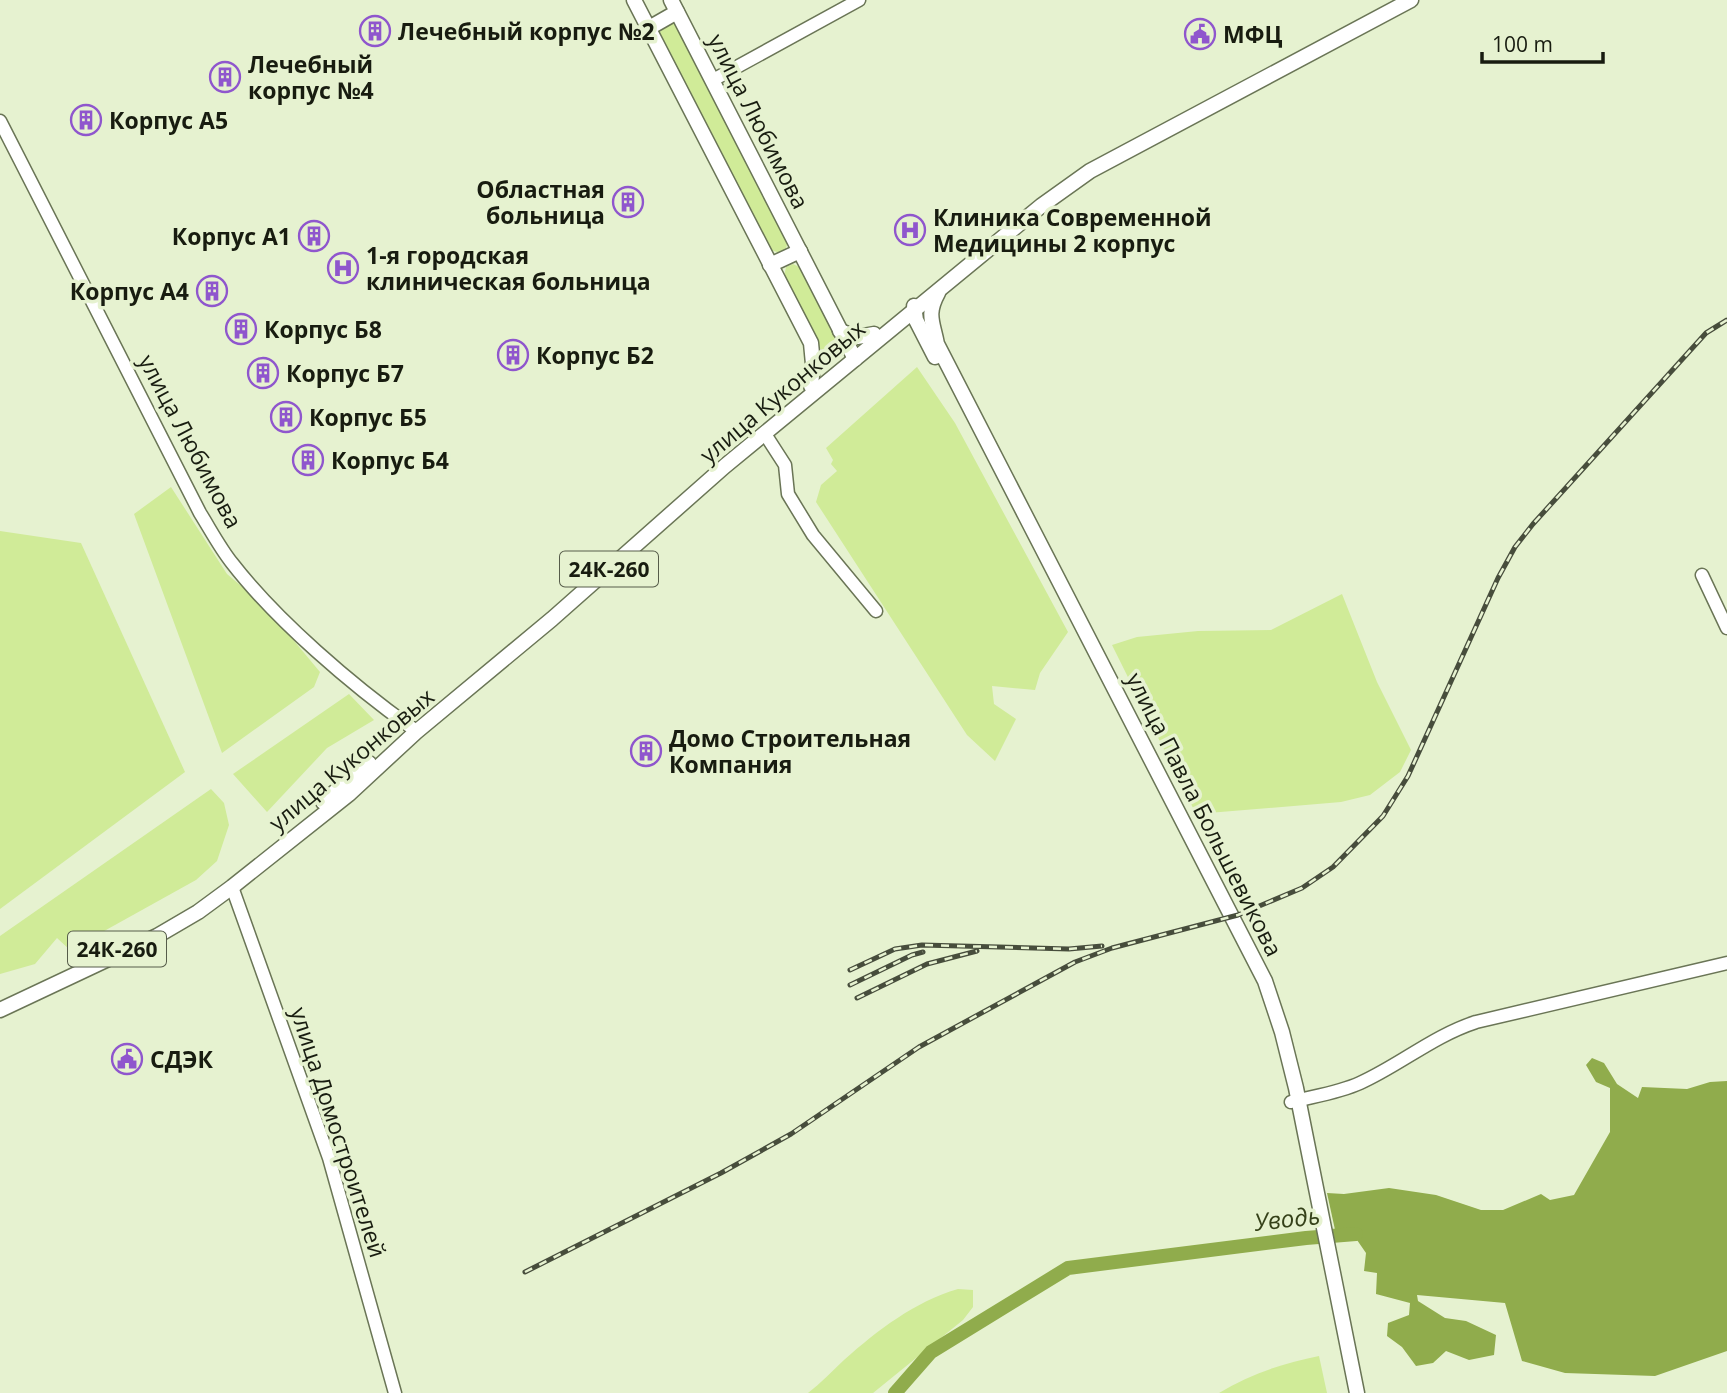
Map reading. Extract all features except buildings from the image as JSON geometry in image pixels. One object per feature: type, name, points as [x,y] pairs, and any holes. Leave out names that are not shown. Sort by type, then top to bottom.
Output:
[{"type":"main road","points":[[634,0],[811,343],[811,386]]},
{"type":"main road","name":"улица Куконковых","points":[[915,305],[1035,200],[1086,164],[1392,0]]},
{"type":"main road","name":"улица Куконковых","points":[[414,730],[481,679],[883,329],[940,289],[1041,206],[1090,171],[1410,0]]},
{"type":"main road","name":"улица Любимова","points":[[649,27],[674,6],[853,355]]},
{"type":"main road","points":[[770,265],[800,250]]},
{"type":"main road","name":"улица Павла Большевикова","points":[[940,289],[932,306],[930,319],[933,344],[1257,987],[1295,1101],[1329,1266]]},
{"type":"main road","points":[[915,305],[933,344]]},
{"type":"main road","points":[[840,331],[856,337],[883,329],[912,330],[918,331],[933,344]]},
{"type":"main road","name":"улица Куконковых","points":[[230,885],[349,794],[414,730],[689,494],[716,465],[811,386],[853,355]]},
{"type":"main road","name":"24К-260","points":[[0,1008],[157,936],[198,912],[230,885]]},
{"type":"main road","points":[[1329,1266],[1349,1393]]},
{"type":"main road","points":[[1329,1266],[1357,1393]]},
{"type":"street","points":[[713,80],[859,0]]},
{"type":"street","name":"улица Любимова","points":[[0,121],[200,513],[232,563],[288,624],[414,730]]},
{"type":"street","points":[[765,434],[785,465],[788,494],[800,515],[813,535],[876,611]]},
{"type":"street","points":[[1702,575],[1727,628]]},
{"type":"street","name":"улица Домостроителей","points":[[230,885],[329,1158],[395,1393]]},
{"type":"street","points":[[1295,1101],[1342,1090],[1362,1082],[1439,1036],[1476,1022],[1727,963]]},
{"type":"shaded area","points":[[673,22],[678,26],[788,242],[785,251],[780,253],[771,250],[660,33],[661,27]]},
{"type":"shaded area","points":[[793,264],[801,268],[837,338],[840,349],[832,357],[827,357],[818,346],[784,277],[786,267]]},
{"type":"shaded area","points":[[917,367],[955,423],[1068,632],[1040,673],[1035,690],[992,686],[994,704],[1016,719],[995,761],[967,735],[816,502],[821,485],[837,471],[831,464],[833,460],[826,448]]},
{"type":"shaded area","points":[[171,487],[227,574],[265,606],[320,672],[314,687],[222,753],[134,514]]},
{"type":"shaded area","points":[[0,531],[81,543],[185,772],[0,909]]},
{"type":"shaded area","points":[[1342,594],[1377,682],[1411,750],[1400,772],[1370,795],[1341,802],[1196,814],[1112,645],[1137,637],[1198,631],[1271,630]]},
{"type":"shaded area","points":[[349,694],[374,720],[327,748],[267,812],[233,774]]},
{"type":"shaded area","points":[[211,789],[224,803],[229,825],[217,861],[196,880],[70,950],[57,938],[35,964],[0,974],[0,936]]},
{"type":"shaded area","points":[[1592,1058],[1604,1063],[1617,1084],[1638,1098],[1642,1087],[1687,1089],[1710,1082],[1727,1081],[1727,1351],[1655,1376],[1565,1373],[1522,1361],[1505,1303],[1417,1295],[1418,1301],[1445,1318],[1466,1321],[1496,1335],[1494,1355],[1469,1360],[1446,1351],[1433,1363],[1416,1366],[1402,1347],[1387,1336],[1388,1323],[1409,1315],[1410,1303],[1376,1294],[1377,1273],[1364,1271],[1366,1253],[1357,1240],[1337,1239],[1327,1193],[1344,1194],[1389,1188],[1436,1195],[1481,1210],[1503,1210],[1541,1194],[1550,1200],[1574,1195],[1610,1132],[1610,1088],[1596,1082],[1586,1065]]},
{"type":"shaded area","points":[[958,1289],[973,1290],[973,1307],[963,1320],[873,1393],[808,1393],[897,1318],[926,1301]]},
{"type":"shaded area","points":[[1319,1356],[1327,1393],[1219,1393],[1268,1370]]},
{"type":"waterway","name":"Уводь","points":[[895,1393],[931,1352],[1068,1268],[1356,1234]]},
{"type":"railway","points":[[525,1272],[721,1173],[791,1134],[919,1047],[1075,962],[1112,948],[1238,915],[1302,888],[1333,867],[1383,816],[1408,776],[1498,578],[1515,547],[1706,333],[1727,320]]},
{"type":"railway","points":[[850,970],[895,949],[922,945],[1069,949],[1102,946]]},
{"type":"railway","points":[[857,998],[927,964],[977,951]]},
{"type":"railway","points":[[850,985],[923,952]]},
{"type":"place","name":"Лечебный корпус №2","points":[[375,31]]},
{"type":"place","name":"МФЦ","points":[[1200,34]]},
{"type":"place","name":"Лечебный корпус №4","points":[[225,77]]},
{"type":"place","name":"Корпус А5","points":[[86,120]]},
{"type":"place","name":"Областная больница","points":[[628,202]]},
{"type":"place","name":"Клиника Современной Медицины 2 корпус","points":[[910,230]]},
{"type":"place","name":"Корпус А1","points":[[314,236]]},
{"type":"place","name":"1-я городская клиническая больница","points":[[343,268]]},
{"type":"place","name":"Корпус А4","points":[[212,291]]},
{"type":"place","name":"Корпус Б8","points":[[241,329]]},
{"type":"place","name":"Корпус Б2","points":[[513,355]]},
{"type":"place","name":"Корпус Б7","points":[[263,373]]},
{"type":"place","name":"Корпус Б5","points":[[286,417]]},
{"type":"place","name":"Корпус Б4","points":[[308,460]]},
{"type":"place","name":"Домо Строительная Компания","points":[[646,751]]},
{"type":"place","name":"СДЭК","points":[[127,1059]]}]
